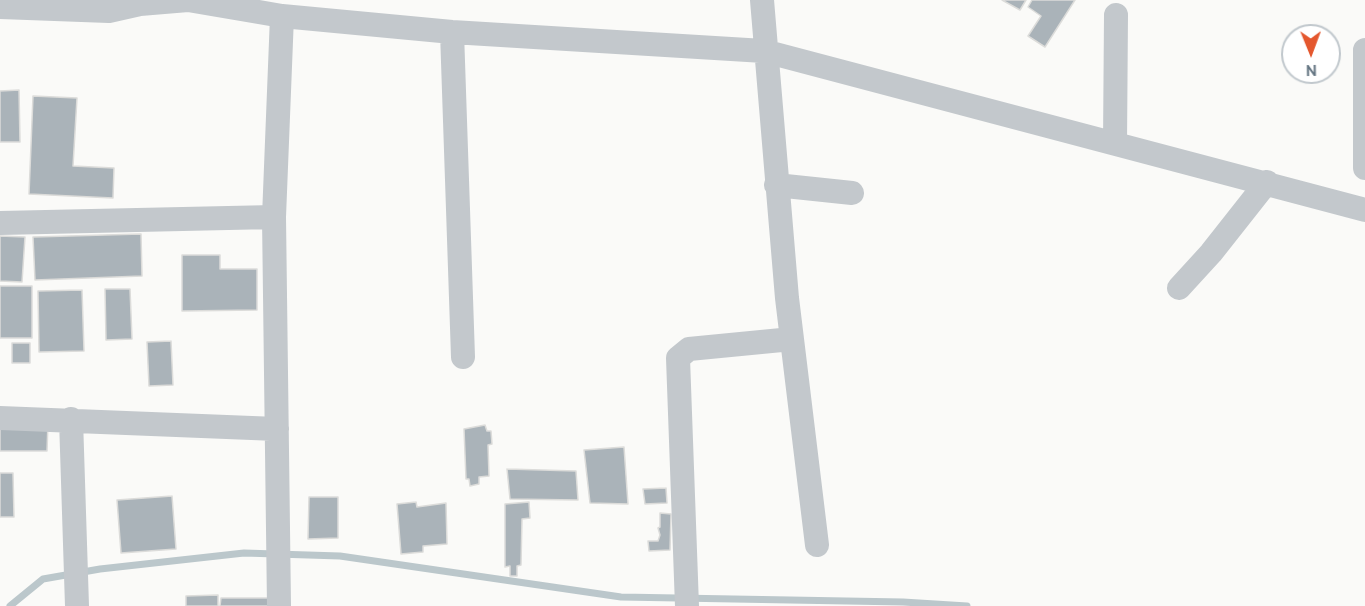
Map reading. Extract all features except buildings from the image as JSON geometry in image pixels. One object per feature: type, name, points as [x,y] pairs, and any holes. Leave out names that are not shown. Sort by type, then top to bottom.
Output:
[{"type":"street","points":[[0,7],[140,4],[188,0],[282,16],[452,32],[764,51],[1267,182],[1365,210]]},
{"type":"street","points":[[762,0],[764,51],[776,185],[817,545]]},
{"type":"street","points":[[1115,143],[1116,15]]},
{"type":"street","points":[[279,606],[274,218],[282,16]]},
{"type":"street","points":[[452,32],[463,357]]},
{"type":"street","points":[[1365,50],[1365,168]]},
{"type":"street","points":[[1179,288],[1211,253],[1267,182]]},
{"type":"street","points":[[776,185],[852,193]]},
{"type":"street","points":[[0,224],[274,218]]},
{"type":"street","points":[[686,596],[678,358],[689,349],[792,339]]},
{"type":"street","points":[[0,418],[71,419],[277,429]]},
{"type":"street","points":[[71,419],[76,600]]},
{"type":"waterway","points":[[10,606],[43,579],[100,569],[244,553],[340,556],[621,597],[903,602],[967,606]]}]
